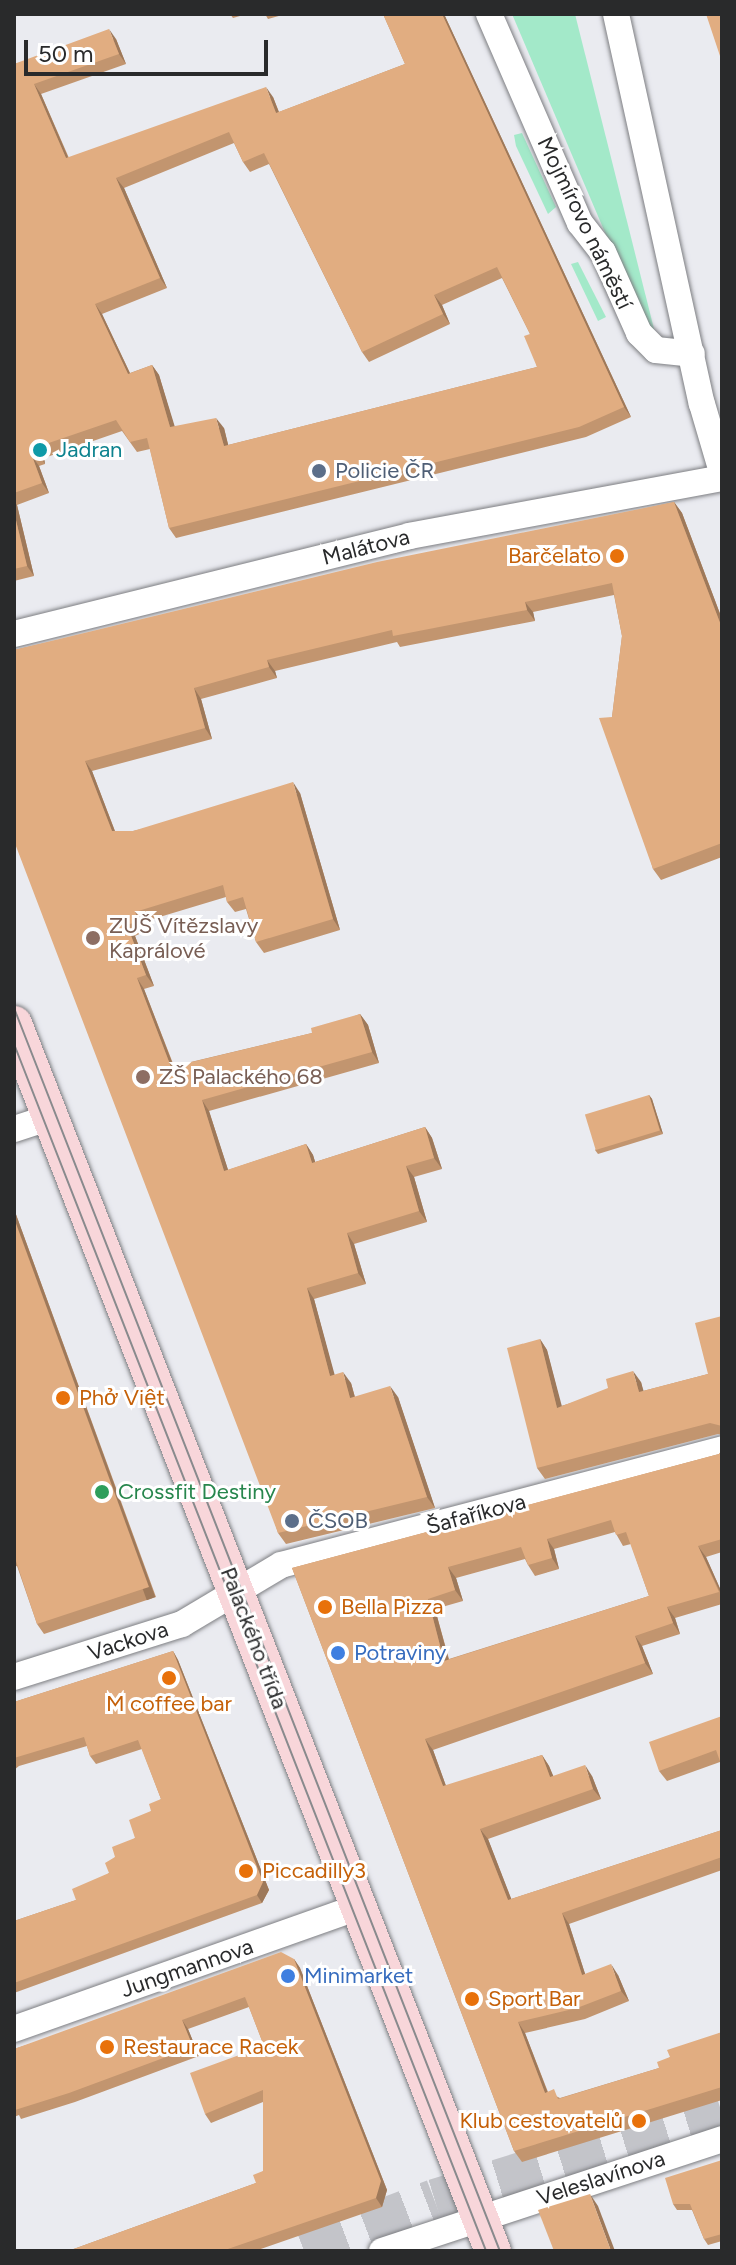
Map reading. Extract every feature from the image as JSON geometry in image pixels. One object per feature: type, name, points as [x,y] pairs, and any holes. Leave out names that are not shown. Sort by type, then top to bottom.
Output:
[{"type":"street","name":"Mojmírovo náměstí","points":[[489,14],[580,223],[603,252],[639,333],[656,350],[692,354]]},
{"type":"street","points":[[616,14],[722,475]]},
{"type":"street","name":"Malátova","points":[[14,634],[409,536],[722,475]]},
{"type":"street","name":"Palackého třída","points":[[14,1024],[493,2251]]},
{"type":"street","points":[[14,1129],[50,1117]]},
{"type":"street","name":"Šafaříkova","points":[[236,1593],[281,1565],[722,1449]]},
{"type":"street","name":"Vackova","points":[[14,1677],[182,1624],[236,1593]]},
{"type":"street","name":"Jungmannova","points":[[14,2029],[359,1907]]},
{"type":"street","name":"Veleslavínova","points":[[382,2251],[722,2139]]},
{"type":"green space","points":[[512,14],[575,14],[655,333],[646,327],[632,296]]},
{"type":"green space","points":[[522,133],[556,207],[548,214],[516,146],[514,135]]},
{"type":"green space","points":[[578,262],[606,317],[598,321],[571,264]]},
{"type":"building","points":[[383,14],[442,14],[624,407],[579,427],[169,528],[147,438],[130,442],[116,420],[37,447],[38,453],[32,456],[42,483],[14,493],[14,64],[109,29],[119,54],[34,84],[66,158],[266,87],[276,113],[405,64]],"holes":[[[229,132],[243,162],[264,153],[362,352],[443,314],[434,295],[497,267],[530,334],[524,336],[537,367],[224,446],[216,418],[170,427],[152,365],[128,374],[95,304],[160,278],[116,178]]]},
{"type":"building","points":[[706,14],[722,14],[722,62]]},
{"type":"building","points":[[674,502],[722,628],[722,843],[653,869],[599,718],[612,717],[622,636],[612,583],[525,602],[527,610],[393,636],[392,630],[267,660],[269,667],[194,688],[205,728],[85,761],[112,831],[133,831],[293,782],[333,919],[256,942],[243,897],[227,902],[223,885],[135,912],[139,921],[127,925],[146,975],[137,978],[171,1067],[312,1033],[311,1028],[360,1014],[372,1052],[202,1100],[224,1171],[306,1144],[312,1163],[425,1127],[434,1158],[406,1166],[419,1211],[347,1233],[358,1273],[307,1288],[330,1376],[343,1372],[350,1398],[390,1386],[427,1497],[278,1533],[14,841],[14,650],[377,562]]},
{"type":"building","points":[[14,512],[27,566],[14,569]]},
{"type":"building","points":[[649,1095],[660,1130],[596,1150],[585,1115]]},
{"type":"building","points":[[14,1218],[149,1587],[37,1624],[14,1555]]},
{"type":"building","points":[[722,1316],[722,1426],[710,1423],[537,1468],[507,1348],[540,1339],[557,1408],[608,1388],[606,1379],[633,1371],[639,1392],[708,1374],[695,1323]]},
{"type":"building","points":[[722,1450],[722,1539],[698,1546],[719,1592],[667,1607],[673,1623],[635,1636],[645,1663],[425,1739],[443,1786],[542,1755],[550,1777],[585,1765],[593,1789],[480,1829],[508,1900],[722,1830],[722,1857],[562,1913],[582,1975],[611,1964],[621,1991],[577,2008],[518,2022],[545,2093],[554,2089],[558,2099],[659,2068],[657,2062],[670,2057],[667,2050],[722,2032],[722,2087],[514,2151],[292,1568],[719,1454]],"holes":[[[611,1520],[616,1535],[626,1532],[649,1596],[444,1661],[428,1599],[455,1590],[448,1567],[521,1547],[528,1565],[552,1558],[547,1539]]]},
{"type":"building","points":[[173,1651],[263,1882],[257,1895],[14,1983],[14,1921],[76,1900],[72,1889],[109,1873],[105,1863],[115,1857],[112,1847],[135,1838],[129,1820],[151,1811],[149,1804],[161,1799],[138,1740],[90,1756],[84,1737],[14,1758],[14,1702]]},
{"type":"building","points":[[722,1716],[722,1767],[716,1750],[659,1771],[649,1742]]},
{"type":"building","points":[[281,1952],[294,1959],[381,2181],[376,2198],[222,2251],[68,2251],[256,2183],[253,2175],[263,2171],[263,2090],[205,2114],[190,2073],[264,2046],[245,1997],[182,2020],[193,2047],[15,2110],[14,2049]]},
{"type":"building","points":[[722,2160],[722,2234],[704,2239],[690,2204],[673,2204],[665,2178]]},
{"type":"building","points":[[590,2194],[611,2251],[554,2251],[538,2210]]},
{"type":"tunnel","points":[[304,2251],[435,2201],[722,2112]]},
{"type":"tram line","points":[[14,1008],[500,2251]]},
{"type":"tram line","points":[[14,1044],[486,2251]]},
{"type":"place","name":"Jadran","points":[[40,450]]},
{"type":"place","name":"Policie ČR","points":[[319,471]]},
{"type":"place","name":"Barčelato","points":[[617,556]]},
{"type":"place","name":"ZUŠ Vítězslavy Kaprálové","points":[[93,938]]},
{"type":"place","name":"ZŠ Palackého 68","points":[[143,1077]]},
{"type":"place","name":"Phở Việt","points":[[63,1398]]},
{"type":"place","name":"Crossfit Destiny","points":[[102,1492]]},
{"type":"place","name":"ČSOB","points":[[292,1521]]},
{"type":"place","name":"Bella Pizza","points":[[325,1607]]},
{"type":"place","name":"Potraviny","points":[[338,1653]]},
{"type":"place","name":"M coffee bar","points":[[169,1678]]},
{"type":"place","name":"Piccadilly3","points":[[246,1871]]},
{"type":"place","name":"Minimarket","points":[[288,1976]]},
{"type":"place","name":"Sport Bar","points":[[472,1999]]},
{"type":"place","name":"Restaurace Racek","points":[[107,2047]]},
{"type":"place","name":"Klub cestovatelů","points":[[639,2121]]}]
